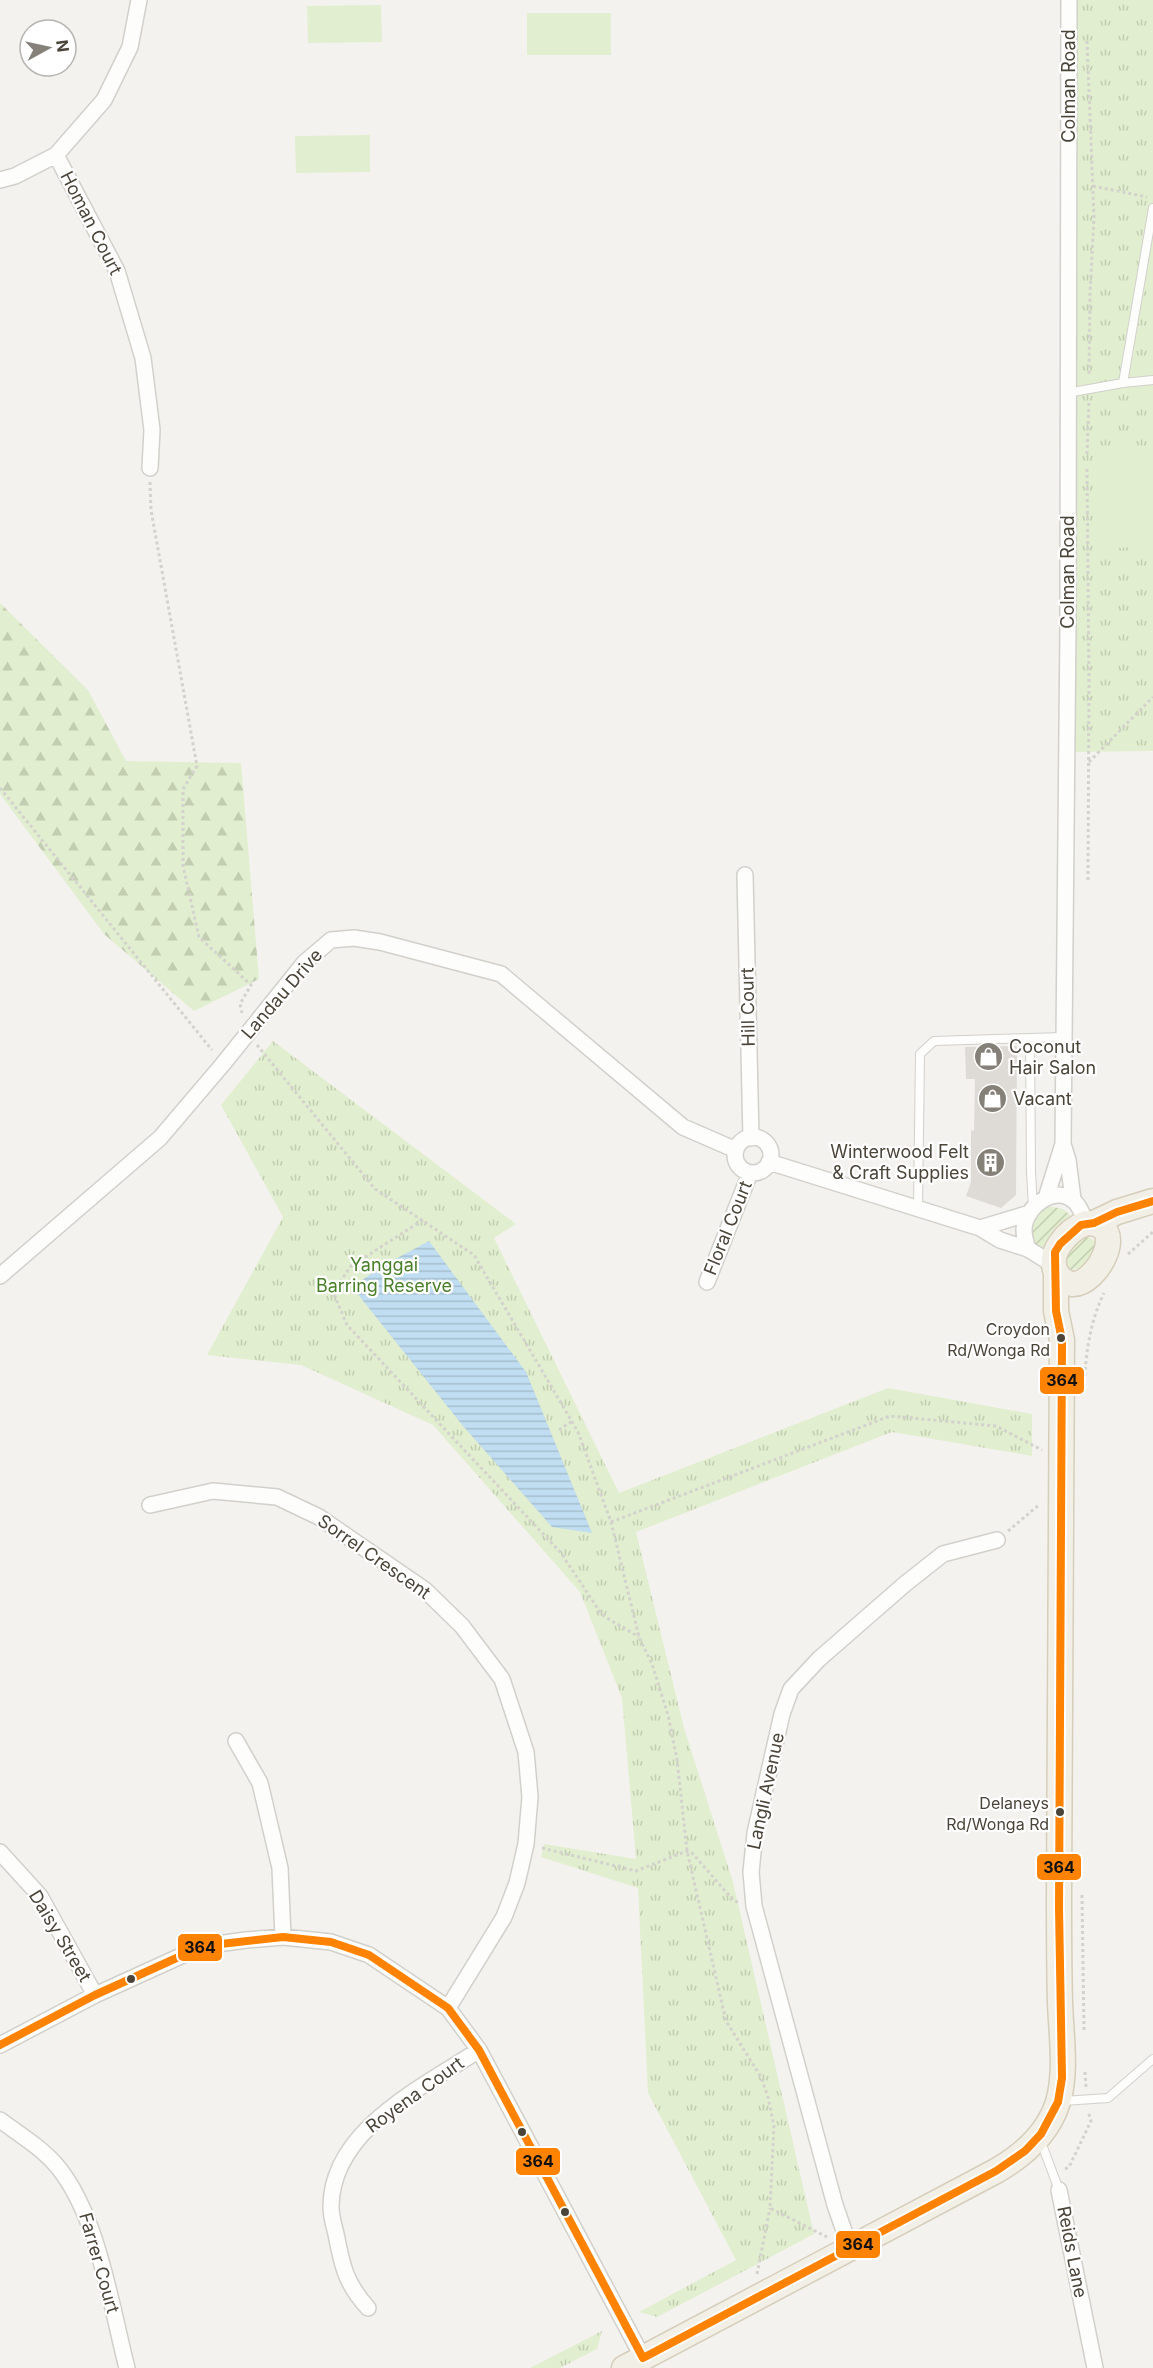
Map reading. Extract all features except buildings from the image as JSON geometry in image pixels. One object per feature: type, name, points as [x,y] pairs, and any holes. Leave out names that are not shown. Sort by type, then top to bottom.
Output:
[{"type":"main road","points":[[633,2363],[1018,2158],[1040,2138],[1058,2101],[1062,2054],[1059,1941],[1062,1340],[1056,1311],[1055,1252],[1060,1244],[1090,1223],[1117,1212],[1153,1202]]},
{"type":"main road","points":[[1062,1340],[1080,1282],[1101,1261],[1116,1251],[1124,1227],[1153,1202]]},
{"type":"main road","points":[[1090,1223],[1105,1230],[1116,1251]]},
{"type":"main road","points":[[1055,1268],[1064,1281],[1076,1284],[1080,1282]]},
{"type":"street","points":[[0,180],[15,176],[56,155],[105,100],[130,46],[139,0]]},
{"type":"street","name":"Colman Road","points":[[1069,0],[1068,659],[1063,1144],[1068,1160],[1072,1199]]},
{"type":"street","name":"Homan Court","points":[[56,155],[117,271],[143,358],[152,429],[150,468]]},
{"type":"street","name":"Hill Court","points":[[745,875],[751,1138]]},
{"type":"street","name":"Landau Drive","points":[[0,1276],[160,1138],[305,962],[331,940],[354,938],[380,942],[501,974],[683,1127],[736,1150]]},
{"type":"street","points":[[751,1138],[761,1140],[769,1147],[769,1162],[761,1171],[750,1173],[744,1171],[737,1162],[736,1150],[742,1142],[751,1138]]},
{"type":"street","name":"Colman Road","points":[[1028,1249],[1024,1230],[1063,1144]]},
{"type":"street","points":[[769,1162],[980,1228],[1000,1240],[1028,1249],[1055,1268]]},
{"type":"street","name":"Floral Court","points":[[707,1282],[750,1173]]},
{"type":"street","points":[[980,1228],[1036,1206],[1059,1194],[1072,1199],[1090,1223]]},
{"type":"street","name":"Sorrel Crescent","points":[[150,1506],[213,1491],[278,1497],[319,1517],[425,1590],[462,1626],[502,1679],[526,1752],[530,1797],[526,1844],[517,1883],[504,1917],[448,2008]]},
{"type":"street","name":"Langli Avenue","points":[[850,2248],[835,2205],[754,1906],[751,1872],[755,1833],[782,1714],[791,1689],[819,1659],[904,1584],[943,1554],[998,1540]]},
{"type":"street","points":[[236,1741],[260,1783],[280,1868],[283,1938]]},
{"type":"street","name":"Daisy Street","points":[[0,1851],[40,1896],[95,1995]]},
{"type":"street","points":[[0,2045],[95,1995],[203,1946],[283,1938],[331,1942],[369,1955],[448,2008],[479,2050],[633,2363]]},
{"type":"street","name":"Royena Court","points":[[368,2308],[354,2293],[342,2269],[331,2208],[333,2186],[341,2163],[370,2124],[479,2050]]},
{"type":"street","name":"Farrer Court","points":[[0,2120],[57,2165],[82,2203],[94,2239],[127,2368]]},
{"type":"street","name":"Reids Lane","points":[[1056,2182],[1095,2368]]},
{"type":"lane","points":[[1123,383],[1153,208]]},
{"type":"lane","points":[[1067,393],[1153,380]]},
{"type":"lane","points":[[918,1208],[920,1054],[934,1041],[1063,1037]]},
{"type":"lane","points":[[1030,1038],[1031,1172],[1036,1206]]},
{"type":"lane","points":[[1058,2101],[1086,2102],[1101,2100],[1113,2095],[1153,2059]]},
{"type":"lane","name":"Reids Lane","points":[[1040,2138],[1056,2182]]},
{"type":"path","points":[[1087,32],[1093,186],[1086,462],[1089,669],[1088,880]]},
{"type":"path","points":[[1093,186],[1153,198]]},
{"type":"path","points":[[150,468],[151,510],[197,766],[183,789],[183,867],[199,937],[251,985],[240,1004],[247,1033],[375,1189],[474,1255],[578,1432],[611,1522],[639,1637],[652,1664],[668,1715],[677,1759],[687,1851],[726,2021],[761,2077],[774,2126],[770,2208],[752,2300]]},
{"type":"path","points":[[1088,763],[1153,697]]},
{"type":"path","points":[[0,788],[223,1064]]},
{"type":"path","points":[[423,1220],[351,1266],[333,1292],[346,1325],[561,1553],[602,1615],[639,1637]]},
{"type":"path","points":[[1116,1251],[1153,1232]]},
{"type":"path","points":[[1084,1396],[1086,1350],[1094,1311],[1107,1284]]},
{"type":"path","points":[[611,1522],[890,1416],[996,1426],[1041,1450],[1060,1451]]},
{"type":"path","points":[[559,1430],[572,1421]]},
{"type":"path","points":[[998,1540],[1060,1487]]},
{"type":"path","points":[[526,1844],[636,1871],[687,1851],[692,1853],[734,1901],[754,1906]]},
{"type":"path","points":[[1082,1887],[1084,2030]]},
{"type":"path","points":[[1056,2182],[1069,2167],[1091,2121],[1086,2102],[1085,2066]]},
{"type":"path","points":[[770,2208],[850,2248]]},
{"type":"green space","points":[[1072,0],[1153,0],[1153,751],[1067,752]]},
{"type":"green space","points":[[381,5],[382,42],[308,43],[307,6]]},
{"type":"green space","points":[[527,13],[611,13],[611,55],[527,55]]},
{"type":"green space","points":[[370,135],[370,172],[296,173],[295,136]]},
{"type":"green space","points":[[1153,450],[1153,547],[1100,548],[1098,452]]},
{"type":"green space","points":[[0,603],[88,690],[126,761],[241,763],[259,979],[194,1011],[104,934],[0,794]]},
{"type":"green space","name":"Yanggai Barring Reserve","points":[[273,1041],[516,1224],[494,1238],[619,1493],[888,1388],[1032,1414],[1032,1456],[892,1432],[636,1532],[684,1728],[733,1882],[814,2234],[657,2317],[639,2312],[736,2260],[648,2093],[638,1888],[541,1857],[544,1844],[636,1859],[622,1698],[580,1592],[433,1425],[301,1365],[207,1355],[283,1217],[221,1105]]},
{"type":"green space","points":[[1048,1206],[1063,1209],[1072,1217],[1055,1230],[1046,1250],[1036,1249],[1030,1236],[1034,1214]]},
{"type":"green space","points":[[1088,1237],[1095,1241],[1091,1258],[1084,1266],[1068,1269],[1065,1262],[1071,1250],[1080,1240]]},
{"type":"green space","points":[[602,2331],[597,2349],[560,2368],[530,2368]]},
{"type":"water","points":[[429,1241],[526,1372],[592,1533],[552,1527],[463,1426],[352,1287],[384,1265]]},
{"type":"transit line","name":"364","points":[[643,2358],[996,2171],[1025,2151],[1041,2134],[1058,2102],[1062,2078],[1059,1908],[1062,1340],[1056,1311],[1055,1252],[1060,1244],[1081,1225],[1094,1223],[1117,1212],[1153,1201]]},
{"type":"transit line","name":"364","points":[[0,2045],[95,1995],[203,1946],[283,1937],[331,1942],[369,1955],[448,2008],[479,2050],[643,2358]]},
{"type":"place","name":"Coconut Hair Salon","points":[[988,1057]]},
{"type":"place","name":"Vacant","points":[[992,1099]]},
{"type":"place","name":"Winterwood Felt & Craft Supplies","points":[[990,1162]]},
{"type":"place","name":"Croydon Rd/Wonga Rd","points":[[1061,1338]]},
{"type":"place","name":"Delaneys Rd/Wonga Rd","points":[[1060,1812]]}]
